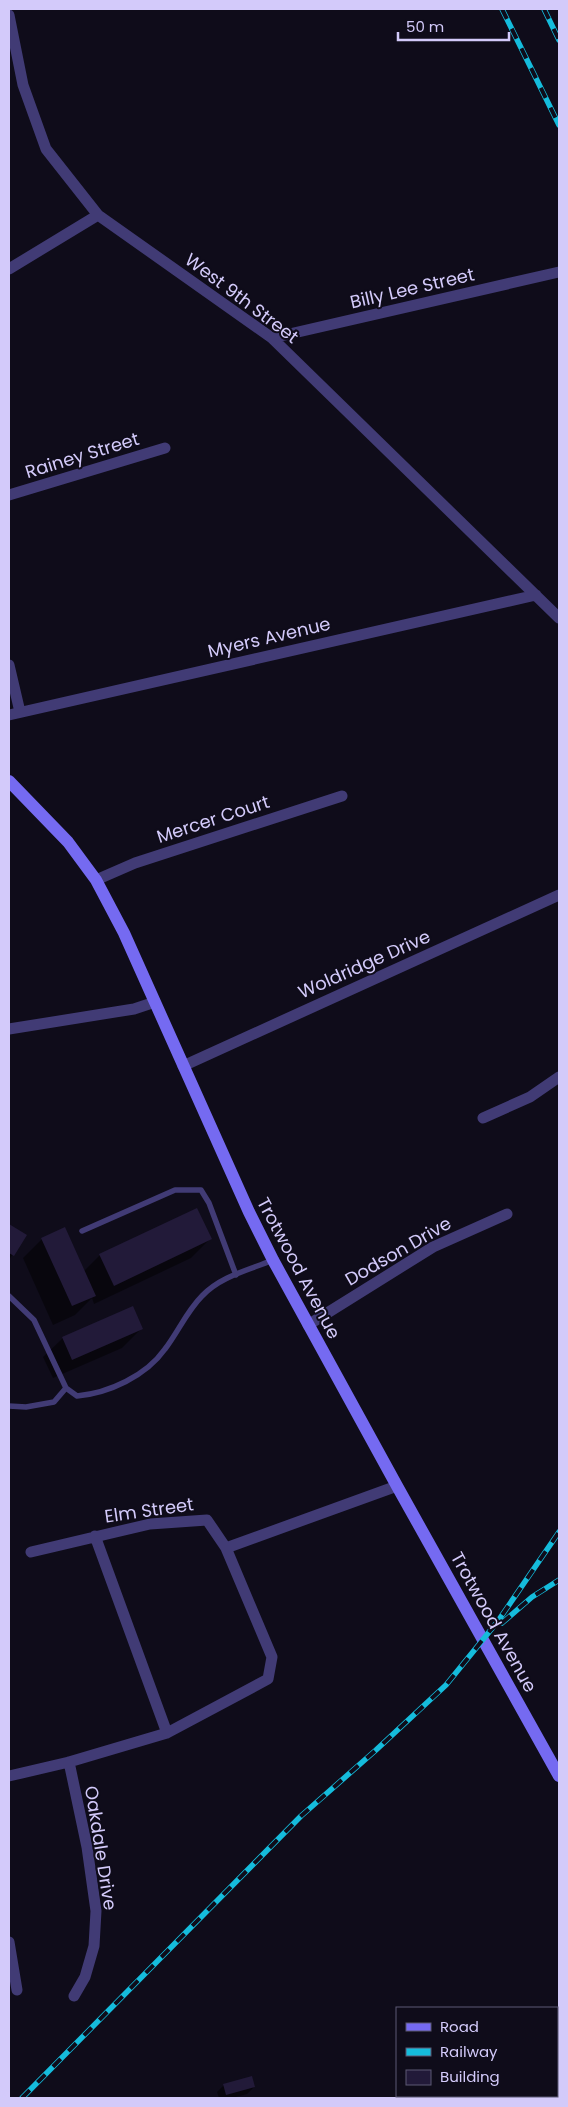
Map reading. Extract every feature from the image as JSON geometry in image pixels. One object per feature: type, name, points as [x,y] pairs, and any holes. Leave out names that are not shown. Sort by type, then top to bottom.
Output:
[{"type":"main road","name":"Trotwood Avenue","points":[[9,781],[68,842],[96,880],[124,933],[249,1212],[273,1260],[559,1776]]},
{"type":"street","name":"West 9th Street","points":[[9,15],[23,85],[46,149],[98,215],[272,338],[559,618]]},
{"type":"street","points":[[9,269],[98,215]]},
{"type":"street","name":"Billy Lee Street","points":[[272,338],[559,272]]},
{"type":"street","name":"Rainey Street","points":[[9,495],[165,448]]},
{"type":"street","name":"Myers Avenue","points":[[14,714],[536,594]]},
{"type":"street","points":[[9,666],[14,714]]},
{"type":"street","name":"Mercer Court","points":[[96,880],[135,863],[342,796]]},
{"type":"street","name":"Woldridge Drive","points":[[183,1066],[559,895]]},
{"type":"street","points":[[9,1029],[134,1009],[155,1002]]},
{"type":"street","points":[[483,1118],[530,1097],[559,1077]]},
{"type":"street","name":"Dodson Drive","points":[[308,1325],[433,1247],[507,1214]]},
{"type":"street","points":[[9,1776],[69,1762],[167,1733],[268,1679],[272,1657],[226,1548],[397,1486]]},
{"type":"street","name":"Elm Street","points":[[31,1552],[150,1524],[208,1520],[226,1548]]},
{"type":"street","points":[[96,1536],[167,1733]]},
{"type":"street","name":"Oakdale Drive","points":[[69,1762],[86,1847],[96,1911],[94,1946],[85,1977],[74,1996]]},
{"type":"street","points":[[9,1942],[17,1990]]},
{"type":"lane","points":[[82,1230],[175,1190],[201,1190],[209,1203],[236,1274]]},
{"type":"lane","points":[[9,1296],[34,1320],[66,1388],[76,1396],[93,1395],[146,1371],[164,1351],[202,1296],[220,1281],[273,1260]]},
{"type":"lane","points":[[9,1406],[26,1407],[54,1402],[66,1388]]},
{"type":"building","points":[[197,1208],[212,1239],[114,1286],[99,1254]]},
{"type":"building","points":[[9,1224],[27,1235],[14,1256],[9,1253]]},
{"type":"building","points":[[65,1227],[96,1296],[72,1306],[41,1238]]},
{"type":"building","points":[[133,1306],[143,1329],[72,1360],[62,1337]]},
{"type":"building","points":[[252,2076],[255,2087],[226,2095],[223,2084]]},
{"type":"railway","points":[[502,9],[559,125]]},
{"type":"railway","points":[[544,9],[559,40]]},
{"type":"railway","points":[[22,2098],[301,1816],[446,1685],[498,1621],[559,1532]]},
{"type":"railway","points":[[502,1623],[532,1597],[559,1580]]}]
